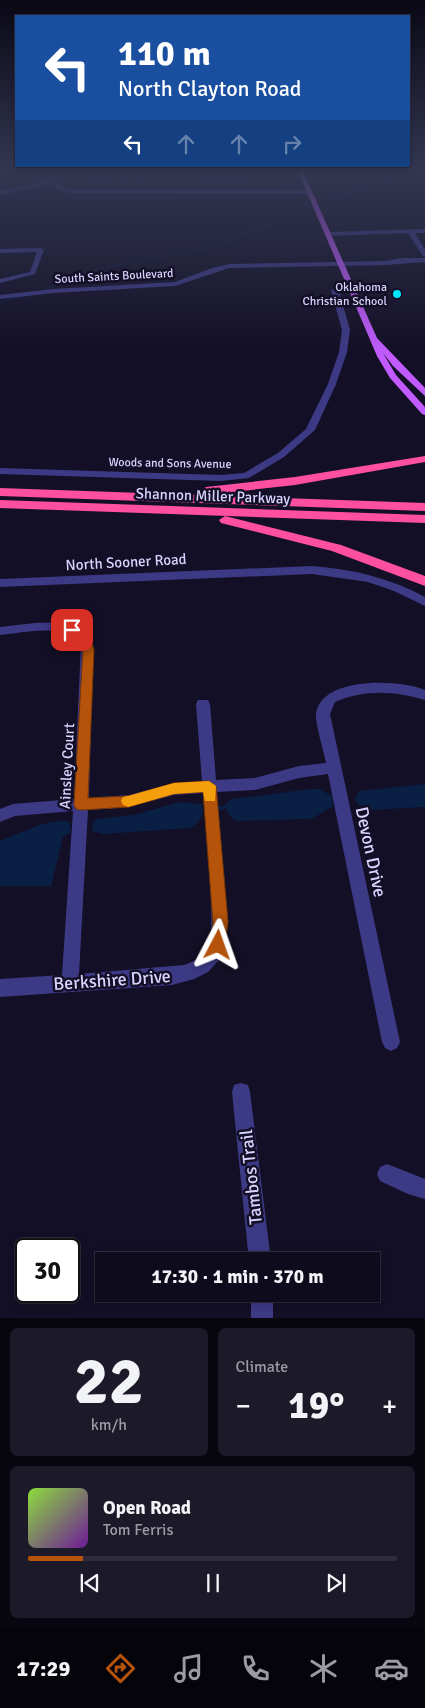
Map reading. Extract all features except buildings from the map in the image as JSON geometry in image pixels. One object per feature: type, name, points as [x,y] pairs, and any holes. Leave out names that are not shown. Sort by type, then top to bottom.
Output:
[{"type":"highway","points":[[110,497],[253,487],[425,459]]},
{"type":"highway","name":"Shannon Miller Parkway","points":[[0,492],[425,507]]},
{"type":"highway","name":"Shannon Miller Parkway","points":[[0,504],[425,518]]},
{"type":"highway","points":[[182,511],[302,538],[336,548],[425,580]]},
{"type":"main road","points":[[327,231],[381,359],[398,384],[424,409]]},
{"type":"main road","points":[[372,334],[396,364],[425,393]]},
{"type":"street","points":[[327,231],[425,231]]},
{"type":"street","points":[[410,231],[425,255]]},
{"type":"street","points":[[0,251],[41,250],[34,273],[0,280]]},
{"type":"street","name":"South Saints Boulevard","points":[[0,297],[48,291],[175,284],[192,280],[204,272],[221,267],[425,260]]},
{"type":"street","name":"Woods and Sons Avenue","points":[[0,471],[221,478],[246,476],[281,455],[310,430],[332,384],[343,352],[346,330],[335,290],[350,286]]},
{"type":"street","name":"North Sooner Road","points":[[0,583],[312,570],[357,575],[399,588],[425,602]]},
{"type":"street","name":"Ainsley Court","points":[[0,631],[62,628],[78,632],[85,639],[88,649],[70,983]]},
{"type":"street","name":"Devon Drive","points":[[391,1042],[333,768],[324,722],[325,707],[335,696],[357,691],[399,688],[411,689],[425,695]]},
{"type":"street","points":[[203,704],[209,786]]},
{"type":"street","points":[[0,816],[25,808],[129,801],[174,789],[254,784],[299,772],[333,768]]},
{"type":"street","name":"Berkshire Drive","points":[[0,988],[182,975],[204,966],[215,952],[220,937],[209,786]]},
{"type":"street","name":"Tambos Trail","points":[[241,1092],[259,1252]]},
{"type":"street","points":[[387,1174],[408,1184],[425,1189]]},
{"type":"street","points":[[262,1302],[262,1318]]},
{"type":"water","points":[[425,784],[425,807],[369,810],[361,808],[355,800],[359,791]]},
{"type":"water","points":[[319,789],[332,796],[333,807],[308,819],[236,821],[229,815],[226,808],[226,803],[232,799]]},
{"type":"water","points":[[180,802],[202,804],[203,812],[201,818],[190,828],[103,834],[92,831],[93,822],[98,819],[134,815]]},
{"type":"water","points":[[64,820],[70,823],[70,833],[63,837],[51,886],[0,886],[0,841],[42,824]]},
{"type":"waterway","points":[[239,236],[254,231]]},
{"type":"waterway","points":[[44,289],[109,267],[194,251],[239,238]]},
{"type":"waterway","points":[[0,302],[33,295]]},
{"type":"waterway","points":[[219,808],[227,807]]},
{"type":"slow traffic","points":[[128,801],[141,799],[167,790],[209,786],[210,797]]},
{"type":"place","name":"Oklahoma Christian School","points":[[397,294]]},
{"type":"route","points":[[72,630],[82,635],[88,649],[81,805],[129,801],[167,790],[209,786],[220,922],[218,945]]}]
